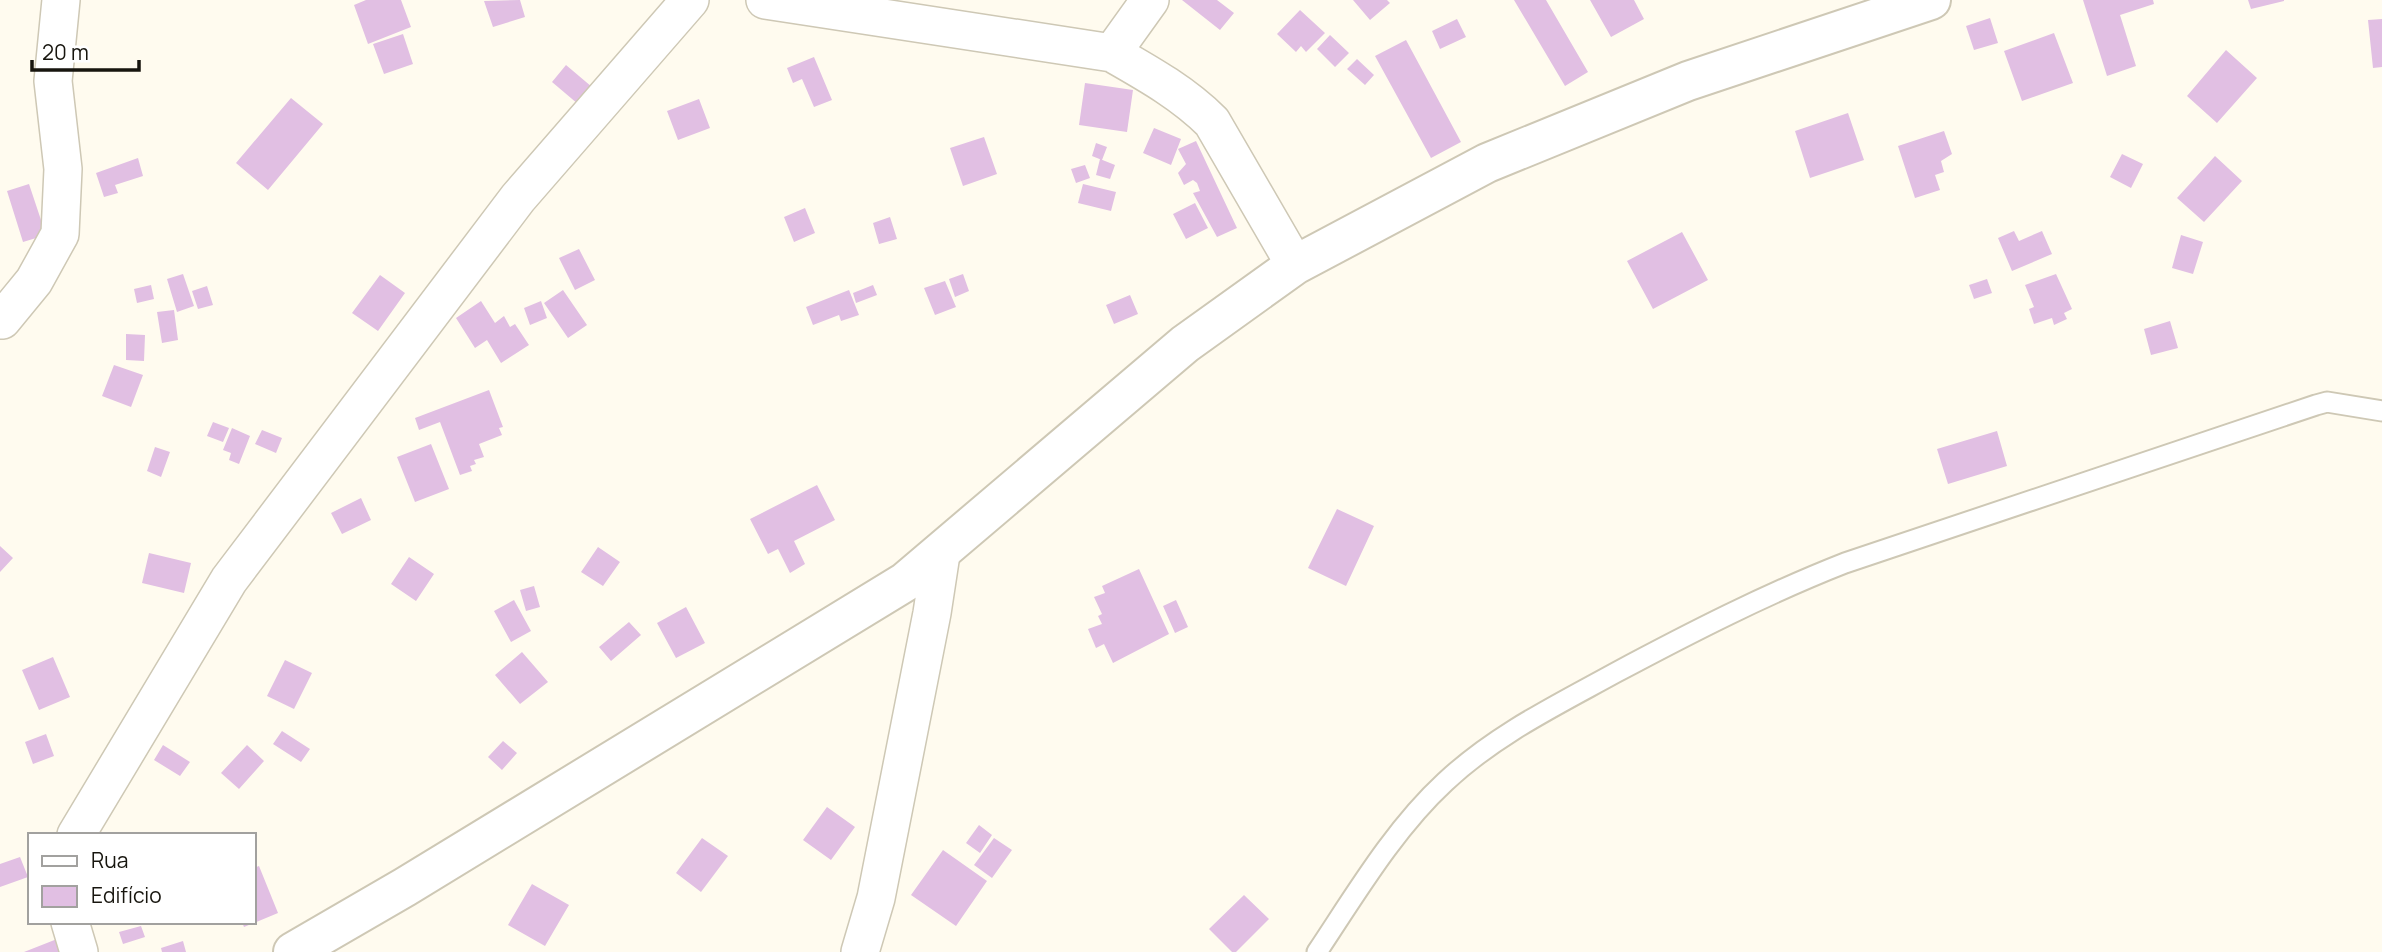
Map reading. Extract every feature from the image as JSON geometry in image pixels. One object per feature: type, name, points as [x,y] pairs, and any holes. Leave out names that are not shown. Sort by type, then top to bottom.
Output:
[{"type":"street","points":[[2,320],[34,281],[60,234],[63,169],[53,81],[61,0]]},
{"type":"street","points":[[77,833],[229,580],[518,198],[690,0]]},
{"type":"street","points":[[765,0],[1112,52],[1198,108],[1212,122],[1295,265]]},
{"type":"street","points":[[1112,52],[1150,0]]},
{"type":"street","points":[[293,952],[862,609],[941,554],[1185,344],[1295,265],[1487,163],[1688,81],[1931,0]]},
{"type":"street","points":[[860,952],[876,898],[941,554]]},
{"type":"street","points":[[71,924],[79,952]]},
{"type":"lane","points":[[1317,952],[1424,804],[1485,747],[1525,721],[1690,633],[1787,586],[1846,563],[2316,405],[2327,402],[2382,411]]},
{"type":"building","points":[[366,0],[401,0],[411,27],[368,44],[354,5]]},
{"type":"building","points":[[520,0],[525,17],[493,27],[484,1]]},
{"type":"building","points":[[1182,0],[1217,0],[1234,13],[1220,30]]},
{"type":"building","points":[[1353,0],[1387,0],[1390,3],[1370,20]]},
{"type":"building","points":[[1514,0],[1546,0],[1588,72],[1565,86]]},
{"type":"building","points":[[1590,0],[1634,0],[1644,19],[1611,37]]},
{"type":"building","points":[[2083,0],[2153,0],[2154,4],[2120,15],[2136,66],[2107,76]]},
{"type":"building","points":[[2248,0],[2284,0],[2284,1],[2251,9]]},
{"type":"building","points":[[1300,10],[1325,33],[1306,52],[1301,46],[1296,52],[1277,34]]},
{"type":"building","points":[[1990,18],[1998,43],[1974,50],[1966,26]]},
{"type":"building","points":[[1457,19],[1466,37],[1440,49],[1432,31]]},
{"type":"building","points":[[2382,19],[2382,67],[2373,68],[2368,20]]},
{"type":"building","points":[[2054,33],[2073,83],[2022,101],[2004,51]]},
{"type":"building","points":[[403,34],[413,64],[384,74],[373,44]]},
{"type":"building","points":[[1330,35],[1349,53],[1335,67],[1317,49]]},
{"type":"building","points":[[1406,40],[1461,142],[1431,158],[1375,56]]},
{"type":"building","points":[[2226,50],[2257,78],[2217,123],[2187,96]]},
{"type":"building","points":[[814,57],[832,100],[814,107],[802,79],[793,83],[787,68]]},
{"type":"building","points":[[1357,59],[1374,75],[1365,85],[1347,69]]},
{"type":"building","points":[[566,65],[592,87],[578,104],[552,82]]},
{"type":"building","points":[[1085,83],[1133,90],[1127,132],[1079,125]]},
{"type":"building","points":[[291,98],[323,124],[268,190],[236,163]]},
{"type":"building","points":[[699,99],[710,128],[678,140],[667,111]]},
{"type":"building","points":[[1848,113],[1864,160],[1810,178],[1795,131]]},
{"type":"building","points":[[1154,128],[1181,139],[1171,165],[1143,153]]},
{"type":"building","points":[[1944,131],[1952,154],[1941,161],[1944,172],[1935,175],[1940,190],[1915,198],[1898,146]]},
{"type":"building","points":[[984,137],[997,174],[963,186],[950,148]]},
{"type":"building","points":[[1196,141],[1237,228],[1217,237],[1193,193],[1200,191],[1197,183],[1193,180],[1184,185],[1178,173],[1186,164],[1178,149]]},
{"type":"building","points":[[1096,143],[1107,147],[1102,160],[1092,156]]},
{"type":"building","points":[[2122,154],[2143,164],[2131,188],[2110,177]]},
{"type":"building","points":[[2215,156],[2242,181],[2204,222],[2177,198]]},
{"type":"building","points":[[138,158],[143,176],[115,185],[118,193],[104,197],[96,173]]},
{"type":"building","points":[[1100,159],[1115,165],[1110,179],[1096,175]]},
{"type":"building","points":[[1085,165],[1090,178],[1076,183],[1071,169]]},
{"type":"building","points":[[29,184],[46,235],[23,242],[7,191]]},
{"type":"building","points":[[1083,184],[1116,192],[1111,211],[1078,203]]},
{"type":"building","points":[[1195,203],[1208,228],[1186,239],[1173,214]]},
{"type":"building","points":[[805,208],[815,233],[794,242],[784,217]]},
{"type":"building","points":[[890,217],[897,239],[879,244],[873,223]]},
{"type":"building","points":[[2014,231],[2019,241],[2042,231],[2052,254],[2012,271],[1998,238]]},
{"type":"building","points":[[1682,232],[1708,280],[1653,309],[1627,261]]},
{"type":"building","points":[[2181,235],[2203,242],[2193,274],[2172,268]]},
{"type":"building","points":[[579,249],[595,280],[575,290],[559,258]]},
{"type":"building","points":[[183,274],[194,306],[177,312],[167,279]]},
{"type":"building","points":[[963,274],[969,291],[955,297],[949,279]]},
{"type":"building","points":[[2056,274],[2072,309],[2064,313],[2067,319],[2054,325],[2052,318],[2034,324],[2029,309],[2034,307],[2025,285]]},
{"type":"building","points":[[380,275],[405,293],[378,331],[352,313]]},
{"type":"building","points":[[1987,279],[1992,293],[1974,299],[1969,285]]},
{"type":"building","points":[[945,281],[956,307],[935,315],[924,288]]},
{"type":"building","points":[[151,285],[154,299],[137,303],[134,289]]},
{"type":"building","points":[[873,285],[877,295],[856,303],[853,293]]},
{"type":"building","points":[[207,286],[213,305],[198,309],[192,291]]},
{"type":"building","points":[[563,290],[587,325],[568,338],[544,303]]},
{"type":"building","points":[[849,290],[859,315],[841,321],[839,315],[813,325],[806,307]]},
{"type":"building","points":[[1130,295],[1138,314],[1114,324],[1106,305]]},
{"type":"building","points":[[481,301],[495,323],[504,316],[510,327],[515,324],[529,345],[501,363],[487,340],[475,348],[456,318]]},
{"type":"building","points":[[541,301],[547,318],[530,325],[524,308]]},
{"type":"building","points":[[174,310],[178,340],[162,343],[157,312]]},
{"type":"building","points":[[2170,321],[2178,348],[2151,355],[2144,329]]},
{"type":"building","points":[[126,334],[145,335],[144,361],[126,360]]},
{"type":"building","points":[[114,365],[143,375],[131,407],[102,396]]},
{"type":"building","points":[[489,390],[503,427],[499,428],[502,435],[479,444],[484,457],[474,460],[476,464],[470,466],[472,471],[460,475],[440,422],[419,430],[415,418]]},
{"type":"building","points":[[213,422],[229,428],[223,442],[207,436]]},
{"type":"building","points":[[232,428],[250,436],[239,464],[229,460],[231,453],[223,450]]},
{"type":"building","points":[[262,430],[282,438],[276,453],[255,444]]},
{"type":"building","points":[[1997,431],[2007,466],[1948,484],[1937,449]]},
{"type":"building","points":[[431,444],[449,489],[415,502],[397,457]]},
{"type":"building","points":[[155,447],[170,452],[161,477],[147,471]]},
{"type":"building","points":[[817,485],[835,520],[794,541],[805,564],[790,573],[778,549],[768,554],[750,519]]},
{"type":"building","points":[[361,498],[371,520],[342,534],[331,513]]},
{"type":"building","points":[[1337,509],[1374,526],[1346,586],[1308,568]]},
{"type":"building","points":[[0,546],[13,558],[0,572]]},
{"type":"building","points":[[598,547],[620,562],[603,586],[581,572]]},
{"type":"building","points":[[149,553],[191,563],[184,593],[142,583]]},
{"type":"building","points":[[409,557],[434,574],[416,601],[391,584]]},
{"type":"building","points":[[1139,569],[1169,634],[1113,663],[1104,644],[1096,648],[1088,629],[1102,624],[1098,616],[1102,614],[1094,597],[1105,593],[1102,586]]},
{"type":"building","points":[[534,586],[540,607],[526,611],[520,590]]},
{"type":"building","points":[[514,600],[531,631],[511,642],[494,611]]},
{"type":"building","points":[[1176,600],[1188,627],[1175,633],[1163,606]]},
{"type":"building","points":[[686,607],[705,643],[676,658],[657,623]]},
{"type":"building","points":[[629,622],[641,635],[611,661],[599,647]]},
{"type":"building","points":[[522,652],[548,682],[520,704],[495,675]]},
{"type":"building","points":[[53,657],[70,697],[39,710],[22,670]]},
{"type":"building","points":[[285,660],[312,673],[294,709],[267,696]]},
{"type":"building","points":[[282,731],[310,749],[301,762],[273,744]]},
{"type":"building","points":[[46,734],[54,756],[33,764],[25,742]]},
{"type":"building","points":[[503,741],[517,753],[502,770],[488,757]]},
{"type":"building","points":[[163,745],[190,762],[180,776],[154,760]]},
{"type":"building","points":[[247,745],[264,761],[239,789],[221,773]]},
{"type":"building","points":[[827,807],[855,827],[831,860],[803,840]]},
{"type":"building","points":[[979,825],[992,835],[980,853],[966,843]]},
{"type":"building","points":[[702,838],[728,856],[701,892],[676,873]]},
{"type":"building","points":[[994,838],[1012,850],[992,878],[974,865]]},
{"type":"building","points":[[943,850],[987,881],[956,926],[911,895]]},
{"type":"building","points":[[20,857],[28,877],[0,887],[0,864]]},
{"type":"building","points":[[259,866],[278,913],[256,922],[256,867]]},
{"type":"building","points":[[532,884],[569,905],[545,946],[508,925]]},
{"type":"building","points":[[1244,895],[1269,919],[1236,952],[1232,952],[1209,929]]},
{"type":"building","points":[[141,926],[145,937],[123,944],[119,932]]},
{"type":"building","points":[[57,939],[62,952],[24,952]]},
{"type":"building","points":[[183,941],[186,952],[162,952],[161,948]]}]
